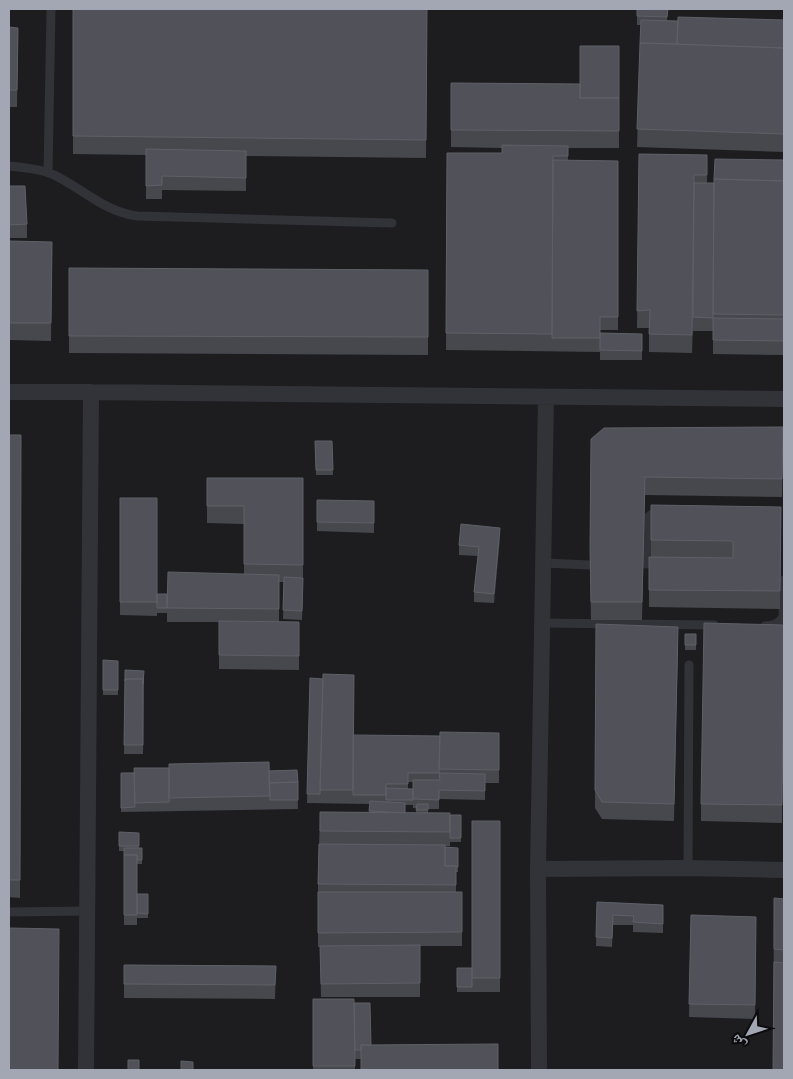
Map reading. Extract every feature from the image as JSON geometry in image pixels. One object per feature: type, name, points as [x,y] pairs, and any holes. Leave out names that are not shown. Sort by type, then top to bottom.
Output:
[{"type":"street","points":[[9,392],[784,399]]},
{"type":"street","points":[[86,1070],[91,392]]},
{"type":"street","points":[[539,1070],[538,869],[546,397]]},
{"type":"street","points":[[538,869],[688,868],[784,870]]},
{"type":"lane","points":[[48,173],[51,9]]},
{"type":"lane","points":[[9,166],[48,173],[65,181],[108,208],[127,215],[392,223]]},
{"type":"lane","points":[[648,564],[648,517],[654,514],[674,514]]},
{"type":"lane","points":[[543,563],[590,565]]},
{"type":"lane","points":[[761,626],[776,624],[783,616],[784,580]]},
{"type":"lane","points":[[542,623],[721,626]]},
{"type":"lane","points":[[688,868],[689,665]]},
{"type":"lane","points":[[9,912],[86,911]]},
{"type":"shaded area","points":[[9,9],[784,9],[784,1070],[9,1070]]},
{"type":"building","points":[[73,9],[427,9],[426,140],[73,136]]},
{"type":"building","points":[[637,9],[668,9],[667,17],[637,16]]},
{"type":"building","points":[[678,17],[784,20],[784,48],[677,44]]},
{"type":"building","points":[[641,20],[678,21],[677,44],[640,43]]},
{"type":"building","points":[[9,27],[18,28],[17,90],[9,90]]},
{"type":"building","points":[[640,43],[784,48],[784,134],[637,129]]},
{"type":"building","points":[[580,46],[619,46],[619,98],[580,98]]},
{"type":"building","points":[[451,83],[580,84],[580,98],[619,98],[619,131],[451,130]]},
{"type":"building","points":[[502,145],[568,146],[568,156],[553,156],[552,334],[446,333],[447,153],[502,153]]},
{"type":"building","points":[[146,149],[246,151],[246,178],[162,176],[162,185],[146,186]]},
{"type":"building","points":[[639,154],[707,155],[707,175],[694,175],[692,335],[649,334],[650,310],[637,311]]},
{"type":"building","points":[[715,159],[784,160],[784,181],[714,179]]},
{"type":"building","points":[[553,160],[618,161],[618,317],[600,317],[600,338],[552,338]]},
{"type":"building","points":[[714,179],[784,181],[784,315],[713,314]]},
{"type":"building","points":[[694,183],[714,183],[713,318],[693,317]]},
{"type":"building","points":[[9,186],[25,186],[27,224],[9,225]]},
{"type":"building","points":[[9,241],[52,242],[51,323],[9,323]]},
{"type":"building","points":[[69,268],[428,270],[428,337],[69,336]]},
{"type":"building","points":[[713,318],[784,319],[784,341],[713,340]]},
{"type":"building","points":[[600,333],[642,334],[642,351],[600,350]]},
{"type":"building","points":[[783,427],[782,479],[645,477],[642,602],[591,602],[591,439],[604,428]]},
{"type":"building","points":[[9,435],[21,435],[20,880],[9,880]]},
{"type":"building","points":[[315,441],[332,441],[333,470],[316,470]]},
{"type":"building","points":[[207,478],[303,478],[303,565],[244,564],[244,506],[207,506]]},
{"type":"building","points":[[120,498],[157,498],[157,602],[120,602]]},
{"type":"building","points":[[317,500],[374,501],[374,523],[317,522]]},
{"type":"building","points":[[651,505],[781,507],[780,591],[649,590],[649,557],[733,558],[733,541],[651,540]]},
{"type":"building","points":[[461,524],[500,528],[494,594],[474,592],[479,547],[459,545]]},
{"type":"building","points":[[168,572],[279,575],[279,609],[167,608]]},
{"type":"building","points":[[284,577],[303,578],[302,611],[283,610]]},
{"type":"building","points":[[157,594],[167,594],[167,608],[157,608]]},
{"type":"building","points":[[219,621],[299,622],[299,656],[219,655]]},
{"type":"building","points":[[704,623],[784,625],[782,805],[701,804]]},
{"type":"building","points":[[596,624],[678,627],[674,804],[602,802],[595,790]]},
{"type":"building","points":[[685,634],[696,634],[696,645],[685,645]]},
{"type":"building","points":[[103,660],[118,661],[118,690],[103,690]]},
{"type":"building","points":[[125,670],[144,671],[143,684],[143,679],[125,679]]},
{"type":"building","points":[[323,674],[354,675],[353,790],[320,790]]},
{"type":"building","points":[[310,678],[323,679],[320,794],[307,794]]},
{"type":"building","points":[[125,679],[143,679],[143,745],[124,745]]},
{"type":"building","points":[[440,732],[499,733],[499,770],[439,769]]},
{"type":"building","points":[[353,735],[440,736],[439,773],[408,773],[408,784],[386,784],[386,795],[353,795]]},
{"type":"building","points":[[269,762],[270,796],[169,798],[169,764]]},
{"type":"building","points":[[134,768],[169,768],[169,802],[135,803]]},
{"type":"building","points":[[297,770],[298,782],[269,783],[269,771]]},
{"type":"building","points":[[121,773],[134,773],[135,807],[121,808]]},
{"type":"building","points":[[439,773],[485,774],[485,791],[439,790],[439,800],[413,799],[413,780],[440,780]]},
{"type":"building","points":[[298,782],[298,800],[270,800],[269,783]]},
{"type":"building","points":[[386,788],[413,789],[413,800],[386,800]]},
{"type":"building","points":[[370,801],[405,803],[405,813],[369,811]]},
{"type":"building","points":[[417,804],[428,804],[428,810],[416,810]]},
{"type":"building","points":[[320,812],[450,813],[450,832],[320,831]]},
{"type":"building","points":[[450,815],[461,815],[461,838],[450,838]]},
{"type":"building","points":[[472,821],[500,821],[500,978],[472,978]]},
{"type":"building","points":[[119,832],[139,833],[139,846],[119,846]]},
{"type":"building","points":[[319,844],[445,845],[445,866],[456,866],[456,885],[318,884]]},
{"type":"building","points":[[445,847],[458,848],[458,867],[445,866]]},
{"type":"building","points":[[124,848],[142,848],[142,860],[137,860],[137,855],[124,855]]},
{"type":"building","points":[[124,855],[137,855],[137,915],[124,915]]},
{"type":"building","points":[[318,892],[462,892],[462,932],[318,933]]},
{"type":"building","points":[[137,894],[148,894],[148,914],[137,913]]},
{"type":"building","points":[[774,898],[784,899],[784,950],[774,949]]},
{"type":"building","points":[[597,902],[663,905],[663,924],[633,922],[634,916],[613,915],[612,938],[596,937]]},
{"type":"building","points":[[691,915],[756,917],[755,1005],[689,1004]]},
{"type":"building","points":[[9,928],[59,929],[58,1070],[9,1070]]},
{"type":"building","points":[[420,945],[420,983],[321,984],[320,946]]},
{"type":"building","points":[[774,962],[784,963],[784,1070],[773,1069]]},
{"type":"building","points":[[124,965],[276,966],[275,985],[124,984]]},
{"type":"building","points":[[457,968],[472,968],[472,987],[457,987]]},
{"type":"building","points":[[313,999],[354,999],[355,1066],[313,1066]]},
{"type":"building","points":[[354,1003],[370,1003],[371,1045],[361,1045],[361,1050],[355,1050]]},
{"type":"building","points":[[498,1044],[498,1070],[361,1070],[361,1045]]},
{"type":"building","points":[[128,1060],[139,1060],[139,1070],[128,1070]]},
{"type":"building","points":[[181,1061],[193,1062],[193,1070],[181,1070]]}]
